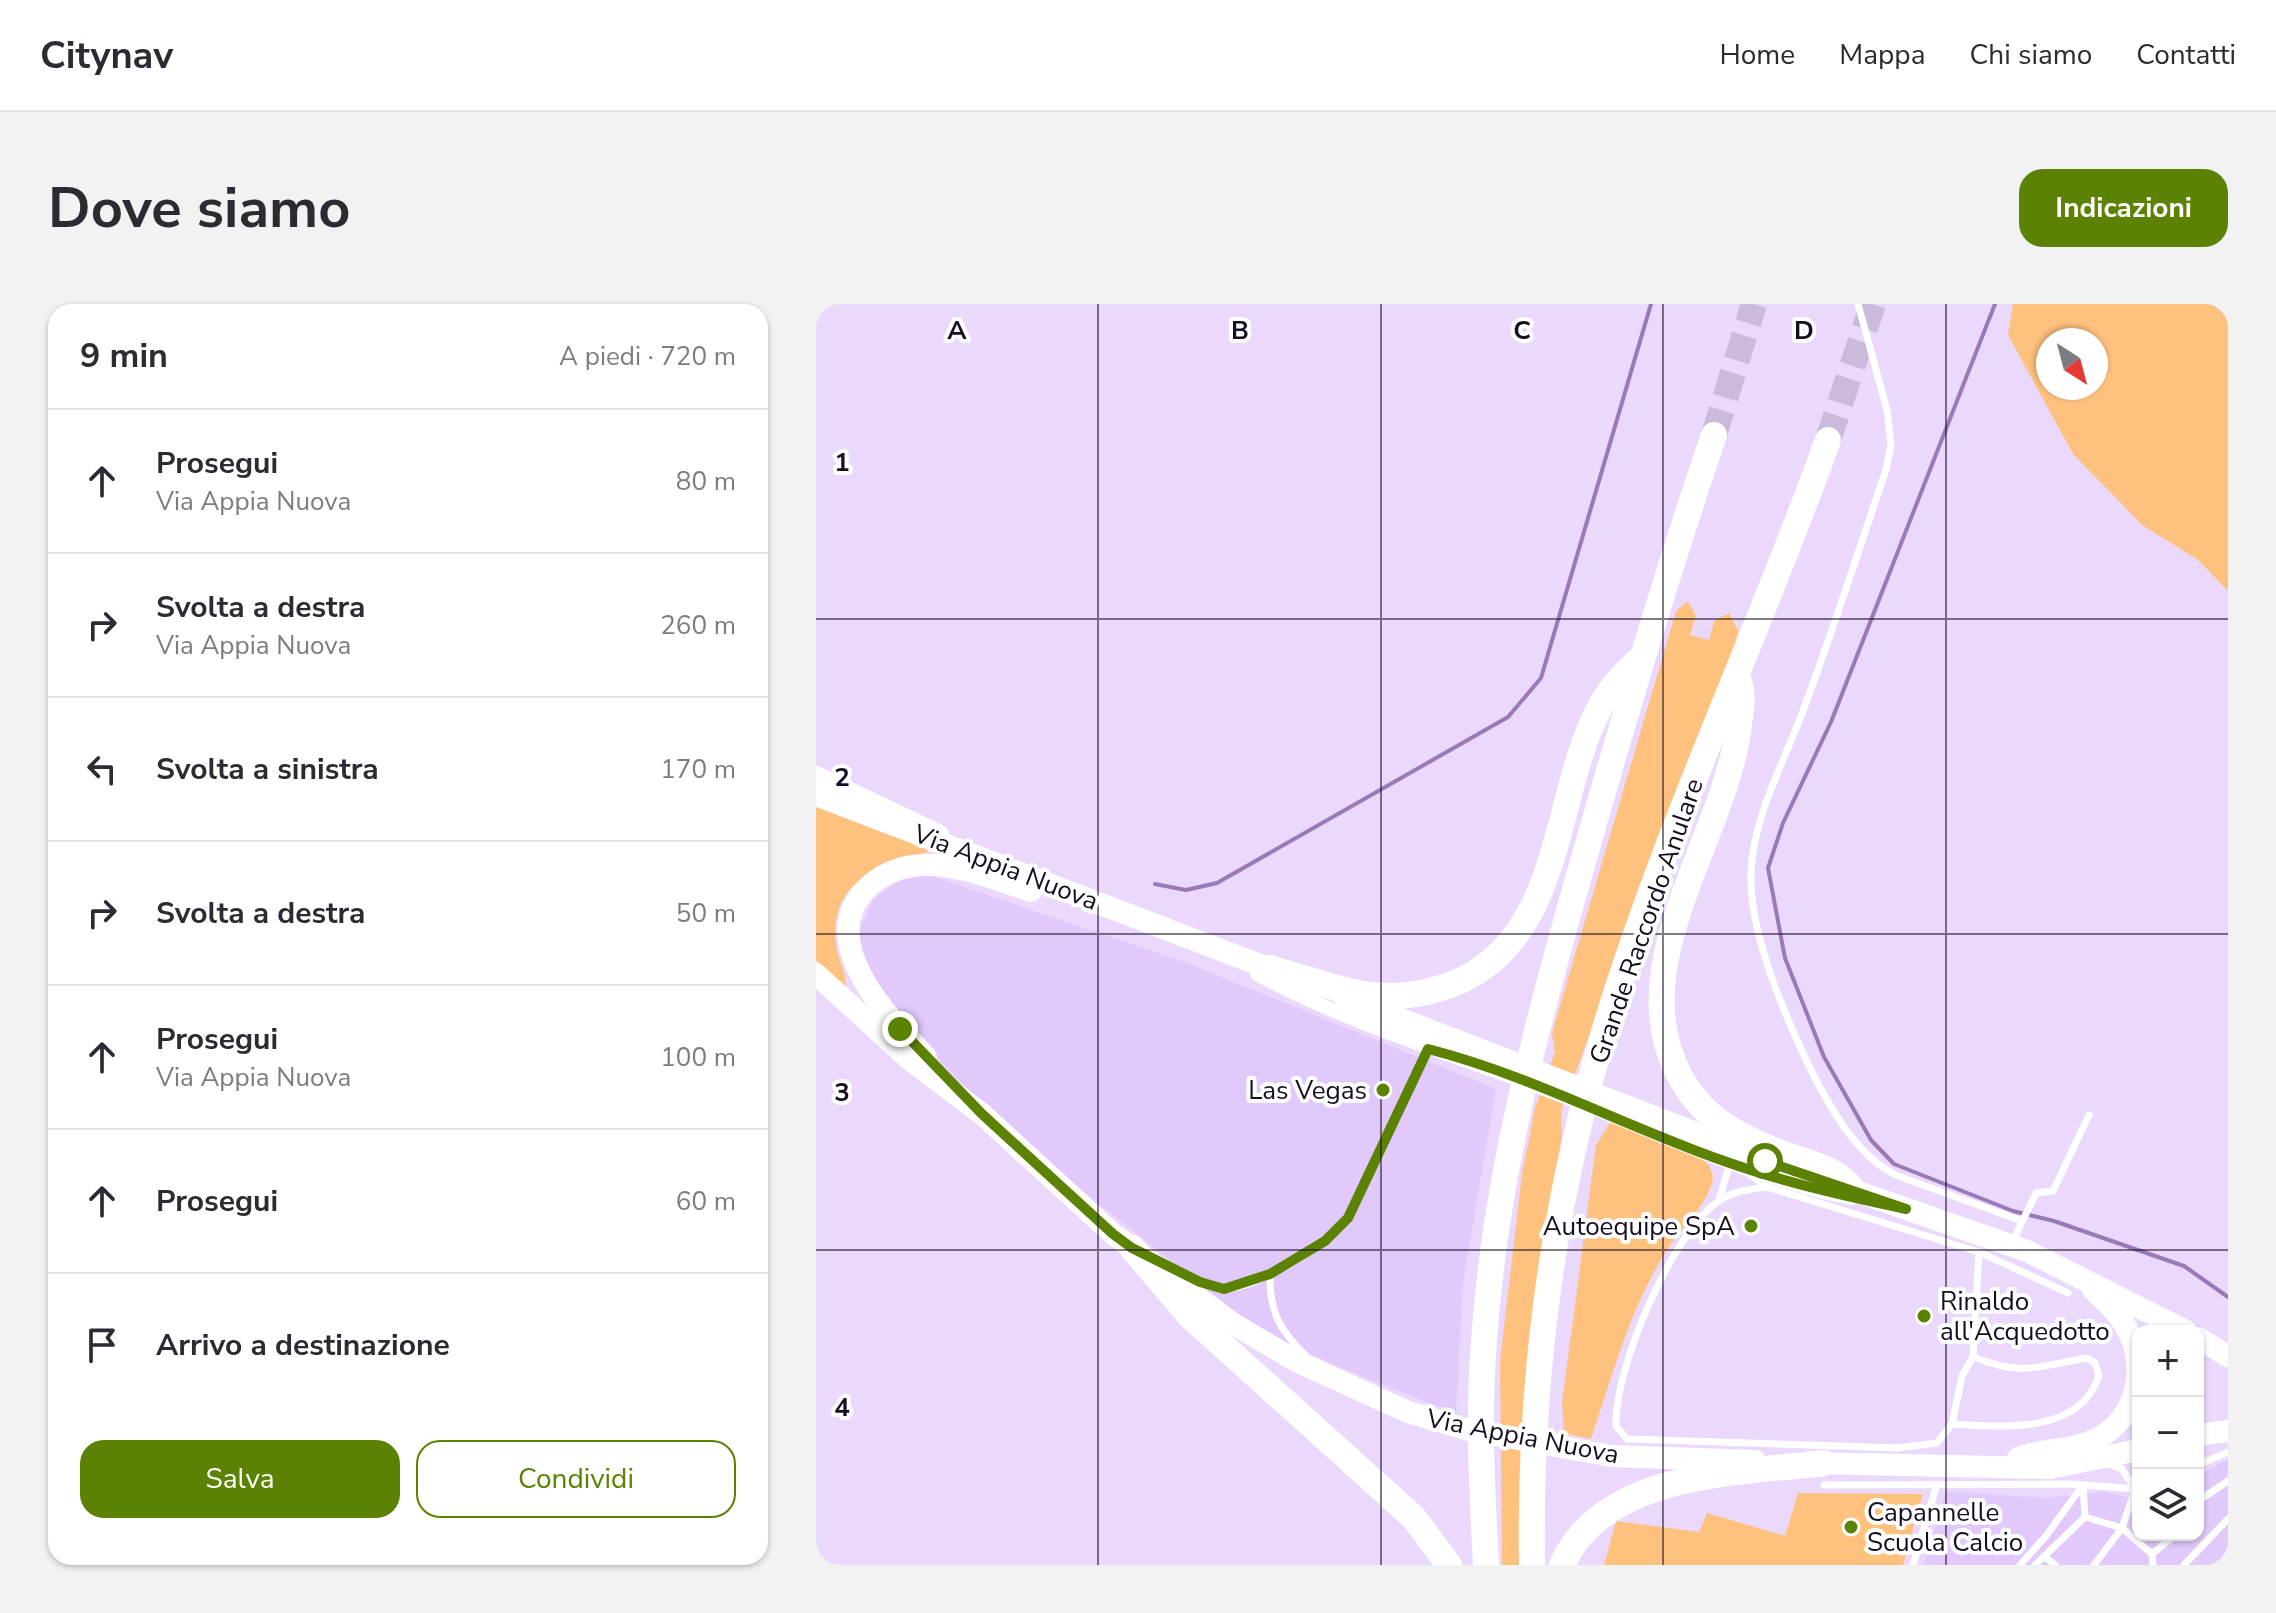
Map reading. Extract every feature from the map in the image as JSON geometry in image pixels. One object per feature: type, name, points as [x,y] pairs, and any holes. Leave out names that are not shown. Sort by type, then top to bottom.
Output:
[{"type":"highway","points":[[1486,1565],[1481,1457],[1483,1344],[1511,1142],[1556,954],[1642,657],[1714,435]]},
{"type":"highway","name":"Grande Raccordo Anulare","points":[[1532,1565],[1540,1358],[1570,1166],[1602,1038],[1626,962],[1828,440]]},
{"type":"highway","points":[[1270,968],[1363,994],[1401,996],[1450,985],[1492,960],[1522,925],[1542,884],[1582,750],[1598,710],[1615,683],[1642,657]]},
{"type":"highway","points":[[1737,675],[1743,691],[1735,753],[1675,925],[1663,988],[1663,1030],[1678,1073],[1708,1113],[1742,1136],[1842,1176],[1854,1191]]},
{"type":"highway","points":[[1132,1248],[1189,1315],[1414,1518],[1449,1565]]},
{"type":"highway","points":[[1562,1565],[1592,1521],[1626,1498],[1668,1486],[1824,1474]]},
{"type":"main road","name":"Via Appia Nuova","points":[[816,795],[1270,968],[1467,1052],[1615,1109],[2011,1245],[2071,1283],[2172,1325]]},
{"type":"main road","points":[[982,1114],[895,1024],[862,979],[848,934],[850,916],[860,896],[893,871],[933,865],[967,870],[1068,903],[1148,922]]},
{"type":"main road","name":"Via Appia Nuova","points":[[816,974],[909,1059],[982,1114],[1132,1248],[1232,1323],[1324,1375],[1408,1412],[1451,1426],[1566,1449],[1824,1474],[1855,1463],[2056,1468],[2132,1451]]},
{"type":"main road","points":[[2007,1466],[2020,1456],[2057,1451],[2096,1439],[2119,1422],[2131,1402],[2137,1373],[2129,1332],[2116,1311],[2071,1283]]},
{"type":"main road","points":[[2204,1342],[2228,1356]]},
{"type":"main road","points":[[2204,1434],[2228,1431]]},
{"type":"street","points":[[816,775],[892,809],[984,858]]},
{"type":"street","name":"Via Appia Nuova","points":[[1195,941],[1291,993],[1428,1049],[1467,1052]]},
{"type":"street","name":"Via Appia Nuova","points":[[1615,1109],[1737,1166],[1822,1192],[1906,1209]]},
{"type":"lane","points":[[1858,304],[1887,410],[1891,444],[1886,470],[1807,701],[1758,830],[1751,877],[1756,920],[1807,1062],[1818,1085],[1869,1157],[1898,1176],[2022,1221]]},
{"type":"lane","points":[[1132,1248],[1200,1282],[1224,1289],[1270,1274],[1325,1241],[1348,1218],[1428,1049]]},
{"type":"lane","points":[[2011,1245],[2036,1193],[2053,1191],[2089,1115]]},
{"type":"lane","points":[[1979,1252],[1973,1357],[1962,1376],[1952,1424],[1937,1443],[1897,1448],[1639,1442],[1627,1439],[1618,1431],[1616,1420],[1621,1382],[1649,1304],[1688,1235],[1719,1200],[1737,1166],[1767,1187],[1979,1252],[2071,1283]]},
{"type":"lane","points":[[1719,1200],[1742,1191],[1767,1187]]},
{"type":"lane","points":[[1270,1274],[1269,1299],[1276,1320],[1285,1336],[1324,1375]]},
{"type":"lane","points":[[1952,1424],[2012,1427],[2046,1421],[2084,1400],[2099,1375],[2095,1363],[2087,1358],[2048,1368],[2023,1370],[2000,1367],[1973,1357]]},
{"type":"lane","points":[[1855,1463],[1897,1448]]},
{"type":"lane","points":[[2204,1462],[2228,1452]]},
{"type":"lane","points":[[2089,1462],[2122,1469],[2132,1482]]},
{"type":"lane","points":[[1824,1474],[1937,1484],[2083,1485],[2132,1489]]},
{"type":"lane","points":[[2204,1497],[2228,1481]]},
{"type":"lane","points":[[1913,1565],[1937,1484]]},
{"type":"lane","points":[[2083,1485],[2085,1517]]},
{"type":"lane","points":[[2020,1565],[2046,1536],[2083,1485]]},
{"type":"lane","points":[[2094,1565],[2122,1528],[2132,1502]]},
{"type":"lane","points":[[2085,1517],[2122,1528],[2152,1554],[2153,1565]]},
{"type":"lane","points":[[2035,1565],[2085,1517]]},
{"type":"lane","points":[[2184,1565],[2228,1519]]},
{"type":"lane","points":[[2152,1554],[2168,1541]]},
{"type":"lane","points":[[2044,1556],[2055,1565]]},
{"type":"shaded area","points":[[2013,304],[2228,304],[2228,591],[2198,560],[2142,525],[2073,454],[2044,400],[2108,400],[2108,328],[2036,328],[2036,386],[2008,335]]},
{"type":"shaded area","points":[[1688,601],[1696,616],[1690,635],[1709,640],[1714,621],[1729,613],[1738,630],[1735,647],[1561,1111],[1562,1136],[1527,1403],[1520,1565],[1502,1565],[1500,1361],[1522,1174],[1535,1108],[1555,1052],[1552,1033],[1676,611]]},
{"type":"shaded area","points":[[816,807],[932,851],[878,869],[850,890],[841,905],[836,923],[836,945],[845,986],[816,960]]},
{"type":"shaded area","points":[[932,876],[1187,963],[1496,1089],[1463,1283],[1456,1414],[1332,1364],[1257,1329],[1023,1144],[933,1054],[868,973],[858,932],[874,899],[903,878]]},
{"type":"shaded area","points":[[1610,1123],[1633,1126],[1650,1139],[1698,1156],[1709,1165],[1713,1177],[1703,1203],[1671,1244],[1645,1289],[1591,1439],[1564,1433],[1562,1403],[1596,1145]]},
{"type":"shaded area","points":[[2228,1459],[2228,1554],[2218,1565],[1924,1565],[1946,1491],[2046,1498],[2104,1492],[2132,1498],[2132,1541],[2204,1541],[2204,1473]]},
{"type":"shaded area","name":"Capannelle Scuola Calcio","points":[[1798,1493],[1923,1494],[1903,1565],[1604,1565],[1616,1521],[1699,1532],[1707,1513],[1785,1536]]},
{"type":"waterway","points":[[1155,884],[1186,890],[1217,883],[1508,717],[1541,678],[1651,304]]},
{"type":"waterway","points":[[1995,304],[1831,722],[1783,823],[1768,868],[1785,958],[1824,1057],[1871,1140],[1894,1164],[2013,1211],[2054,1221],[2184,1266],[2228,1297]]},
{"type":"tunnel","points":[[1714,435],[1754,304]]},
{"type":"tunnel","points":[[1828,440],[1873,304]]},
{"type":"place","name":"Las Vegas","points":[[1383,1090]]},
{"type":"place","name":"Autoequipe SpA","points":[[1751,1226]]},
{"type":"place","name":"Rinaldo all'Acquedotto","points":[[1924,1316]]},
{"type":"place","name":"Capannelle Scuola Calcio","points":[[1851,1527]]},
{"type":"route","points":[[900,1029],[982,1114],[1113,1234],[1132,1248],[1200,1282],[1224,1289],[1270,1274],[1325,1241],[1343,1226],[1428,1049],[1464,1058],[1723,1161],[1822,1192],[1906,1209],[1765,1161]]}]
